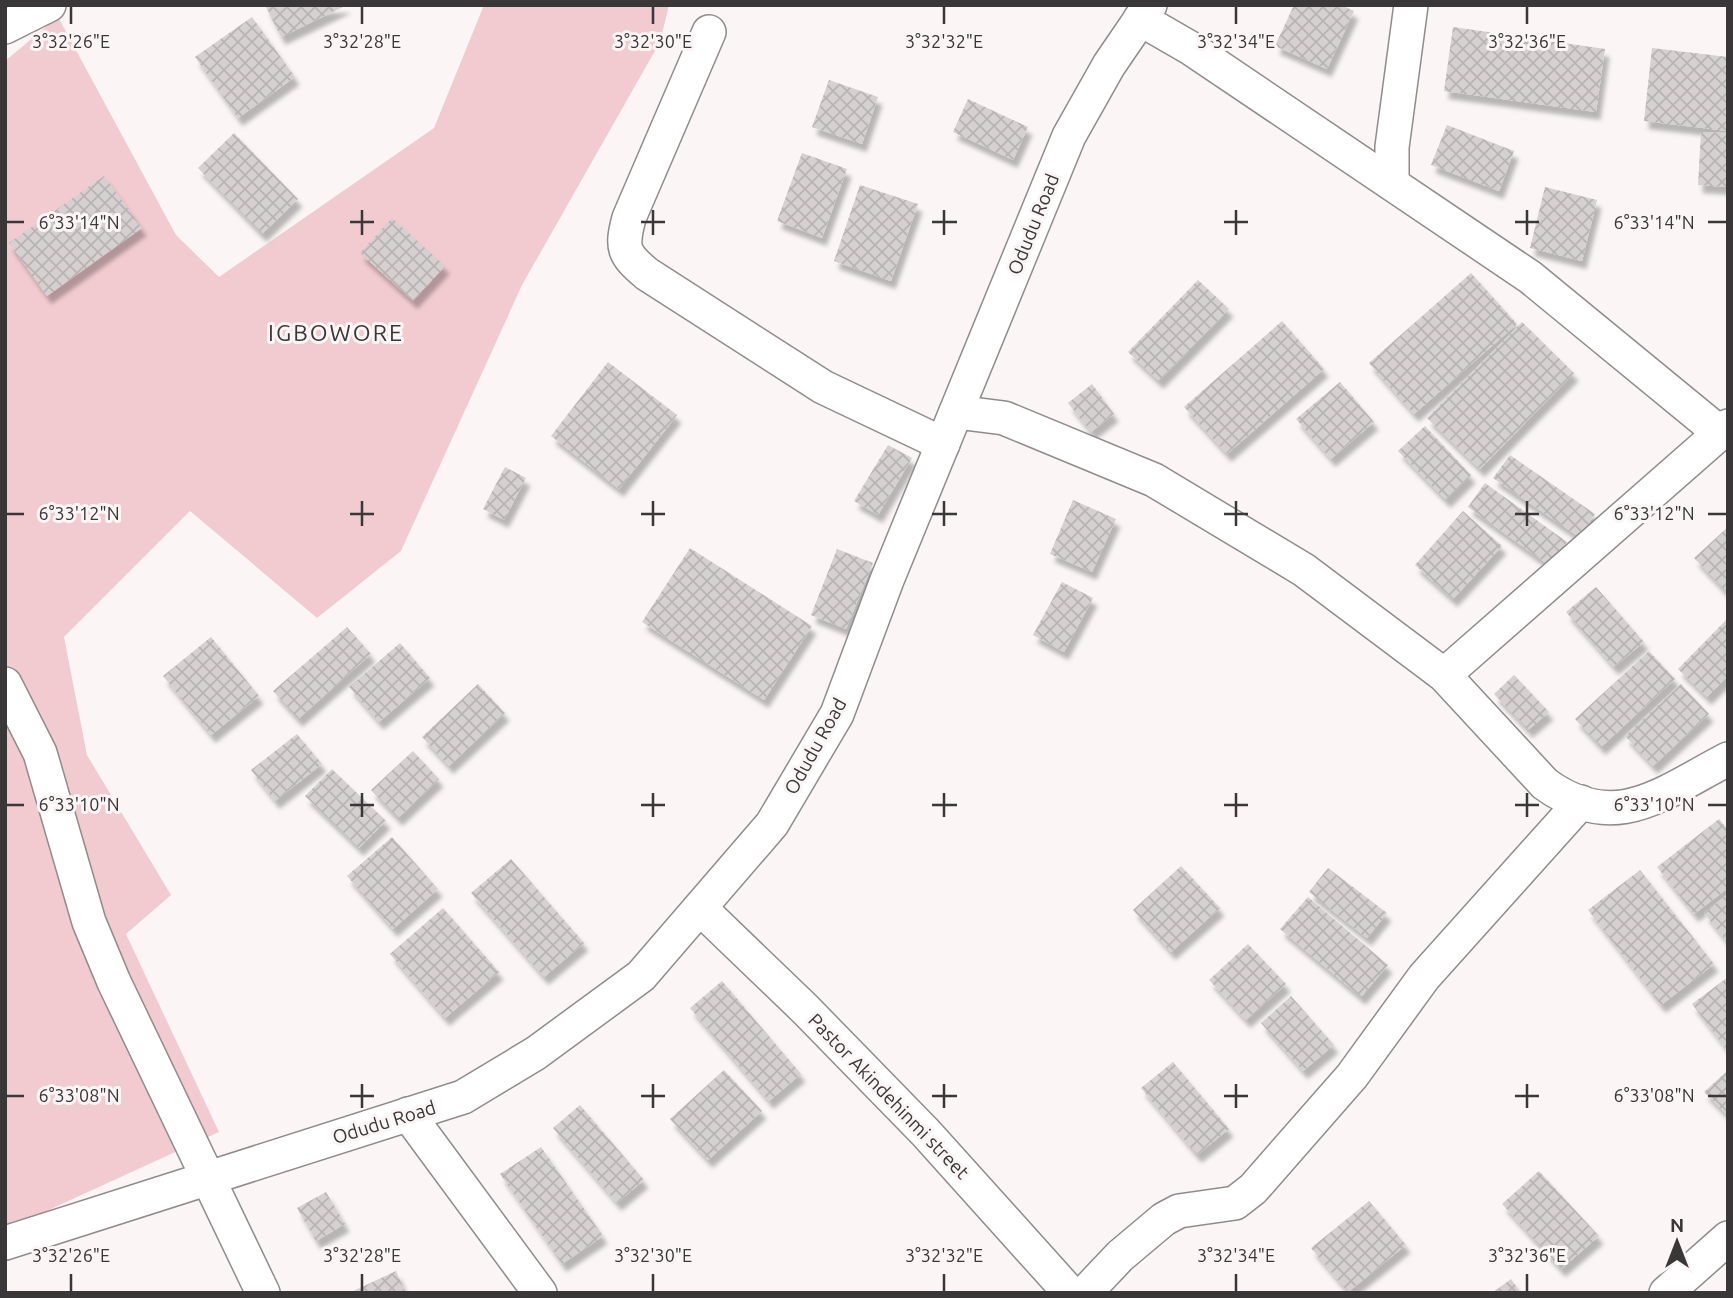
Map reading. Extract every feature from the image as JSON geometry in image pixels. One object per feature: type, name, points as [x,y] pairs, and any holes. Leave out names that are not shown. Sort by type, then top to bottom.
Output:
[{"type":"street","points":[[5,27],[49,5]]},
{"type":"street","points":[[1392,182],[1392,147],[1411,5]]},
{"type":"street","points":[[1145,12],[1192,49],[1530,277],[1724,429],[1444,675]]},
{"type":"street","name":"Odudu Road","points":[[5,1243],[463,1097],[536,1053],[641,976],[772,824],[837,714],[943,444],[1069,136],[1109,65],[1145,12]]},
{"type":"street","points":[[709,32],[629,218],[624,240],[627,258],[646,274],[823,387],[943,444]]},
{"type":"street","points":[[1355,157],[1392,147]]},
{"type":"street","points":[[956,412],[1004,418],[1154,480],[1304,570],[1444,675],[1545,784],[1562,796],[1602,808],[1634,807],[1728,759]]},
{"type":"street","points":[[5,684],[40,754],[89,922],[263,1293]]},
{"type":"street","points":[[1085,1293],[1120,1256],[1164,1219],[1179,1211],[1235,1203],[1253,1189],[1352,1076],[1424,977],[1581,802]]},
{"type":"street","name":"Pastor Akindehinmi street","points":[[700,908],[805,1009],[926,1133],[1070,1293]]},
{"type":"street","points":[[408,1114],[540,1293]]},
{"type":"street","points":[[1666,1293],[1728,1238]]},
{"type":"shaded area","points":[[484,5],[669,5],[660,42],[522,285],[401,551],[317,618],[190,511],[64,637],[87,755],[171,895],[126,934],[219,1132],[5,1230],[5,61],[58,17],[176,235],[219,277],[434,128]]},
{"type":"building","points":[[265,5],[347,5],[281,37]]},
{"type":"building","points":[[1294,5],[1341,5],[1354,11],[1327,69],[1275,46]]},
{"type":"building","points":[[252,17],[295,77],[238,118],[195,57]]},
{"type":"building","points":[[1453,27],[1605,49],[1596,112],[1444,91]]},
{"type":"building","points":[[1652,48],[1728,57],[1728,131],[1644,121]]},
{"type":"building","points":[[829,80],[878,97],[862,144],[812,127]]},
{"type":"building","points":[[968,99],[1028,127],[1013,160],[953,132]]},
{"type":"building","points":[[1447,125],[1514,151],[1499,191],[1431,165]]},
{"type":"building","points":[[1701,132],[1728,133],[1728,187],[1698,185]]},
{"type":"building","points":[[234,133],[298,199],[262,234],[198,168]]},
{"type":"building","points":[[802,153],[847,169],[822,238],[777,221]]},
{"type":"building","points":[[104,176],[142,228],[47,296],[9,243]]},
{"type":"building","points":[[860,185],[918,204],[891,281],[834,261]]},
{"type":"building","points":[[1545,187],[1597,200],[1582,261],[1530,248]]},
{"type":"building","points":[[392,218],[445,266],[413,301],[360,253]]},
{"type":"building","points":[[1471,273],[1517,324],[1414,414],[1369,363]]},
{"type":"building","points":[[1198,280],[1229,309],[1159,381],[1128,352]]},
{"type":"building","points":[[1282,321],[1324,369],[1227,454],[1184,407]]},
{"type":"building","points":[[1522,322],[1574,373],[1480,469],[1427,418]]},
{"type":"building","points":[[608,362],[677,415],[619,489],[551,436]]},
{"type":"building","points":[[1340,382],[1374,422],[1331,459],[1296,419]]},
{"type":"building","points":[[1092,384],[1114,414],[1091,432],[1068,403]]},
{"type":"building","points":[[1425,426],[1471,475],[1446,500],[1398,451]]},
{"type":"building","points":[[888,445],[912,458],[878,515],[854,501]]},
{"type":"building","points":[[1510,455],[1595,514],[1579,537],[1493,478]]},
{"type":"building","points":[[505,467],[526,478],[504,520],[483,509]]},
{"type":"building","points":[[1485,483],[1567,542],[1550,566],[1468,507]]},
{"type":"building","points":[[1073,500],[1116,519],[1092,572],[1050,554]]},
{"type":"building","points":[[1463,511],[1502,546],[1453,599],[1415,565]]},
{"type":"building","points":[[1728,527],[1728,594],[1694,558]]},
{"type":"building","points":[[690,548],[812,626],[764,700],[642,622]]},
{"type":"building","points":[[837,549],[873,563],[846,629],[811,615]]},
{"type":"building","points":[[1062,582],[1093,598],[1064,652],[1033,635]]},
{"type":"building","points":[[1596,587],[1644,642],[1614,667],[1566,612]]},
{"type":"building","points":[[1728,618],[1728,676],[1707,697],[1678,669]]},
{"type":"building","points":[[347,627],[371,654],[298,719],[273,691]]},
{"type":"building","points":[[211,637],[259,696],[211,735],[163,676]]},
{"type":"building","points":[[400,643],[430,678],[379,722],[349,687]]},
{"type":"building","points":[[1649,651],[1675,679],[1601,747],[1575,719]]},
{"type":"building","points":[[1514,675],[1549,712],[1528,730],[1494,694]]},
{"type":"building","points":[[478,684],[505,713],[449,766],[422,737]]},
{"type":"building","points":[[1681,684],[1709,714],[1653,766],[1625,736]]},
{"type":"building","points":[[297,734],[322,764],[275,801],[251,770]]},
{"type":"building","points":[[413,751],[439,779],[398,818],[371,790]]},
{"type":"building","points":[[332,769],[386,821],[359,848],[305,796]]},
{"type":"building","points":[[1719,819],[1728,830],[1728,888],[1694,914],[1657,867]]},
{"type":"building","points":[[392,837],[438,889],[393,929],[347,876]]},
{"type":"building","points":[[511,859],[584,943],[544,977],[471,893]]},
{"type":"building","points":[[1181,866],[1220,908],[1171,952],[1133,910]]},
{"type":"building","points":[[1328,868],[1387,913],[1367,938],[1309,892]]},
{"type":"building","points":[[1640,870],[1714,964],[1661,1005],[1588,910]]},
{"type":"building","points":[[1728,894],[1728,943],[1704,913]]},
{"type":"building","points":[[1308,897],[1388,965],[1361,997],[1280,929]]},
{"type":"building","points":[[443,908],[499,972],[445,1018],[390,954]]},
{"type":"building","points":[[1248,944],[1286,984],[1246,1020],[1209,980]]},
{"type":"building","points":[[1728,977],[1728,1051],[1692,1004]]},
{"type":"building","points":[[722,981],[801,1074],[769,1101],[690,1008]]},
{"type":"building","points":[[1291,996],[1334,1045],[1303,1071],[1261,1023]]},
{"type":"building","points":[[1173,1062],[1229,1129],[1197,1155],[1141,1088]]},
{"type":"building","points":[[724,1070],[762,1111],[708,1160],[670,1119]]},
{"type":"building","points":[[1728,1070],[1728,1116],[1704,1092]]},
{"type":"building","points":[[580,1105],[644,1180],[617,1203],[553,1128]]},
{"type":"building","points":[[541,1147],[603,1236],[562,1264],[500,1174]]},
{"type":"building","points":[[1539,1171],[1599,1236],[1561,1269],[1502,1204]]},
{"type":"building","points":[[326,1192],[345,1224],[316,1241],[297,1208]]},
{"type":"building","points":[[1369,1201],[1406,1245],[1348,1292],[1311,1248]]},
{"type":"building","points":[[396,1271],[406,1293],[349,1293]]},
{"type":"building","points":[[1511,1279],[1521,1293],[1492,1293]]},
{"type":"district","name":"IGBOWORE","points":[[336,332]]}]
